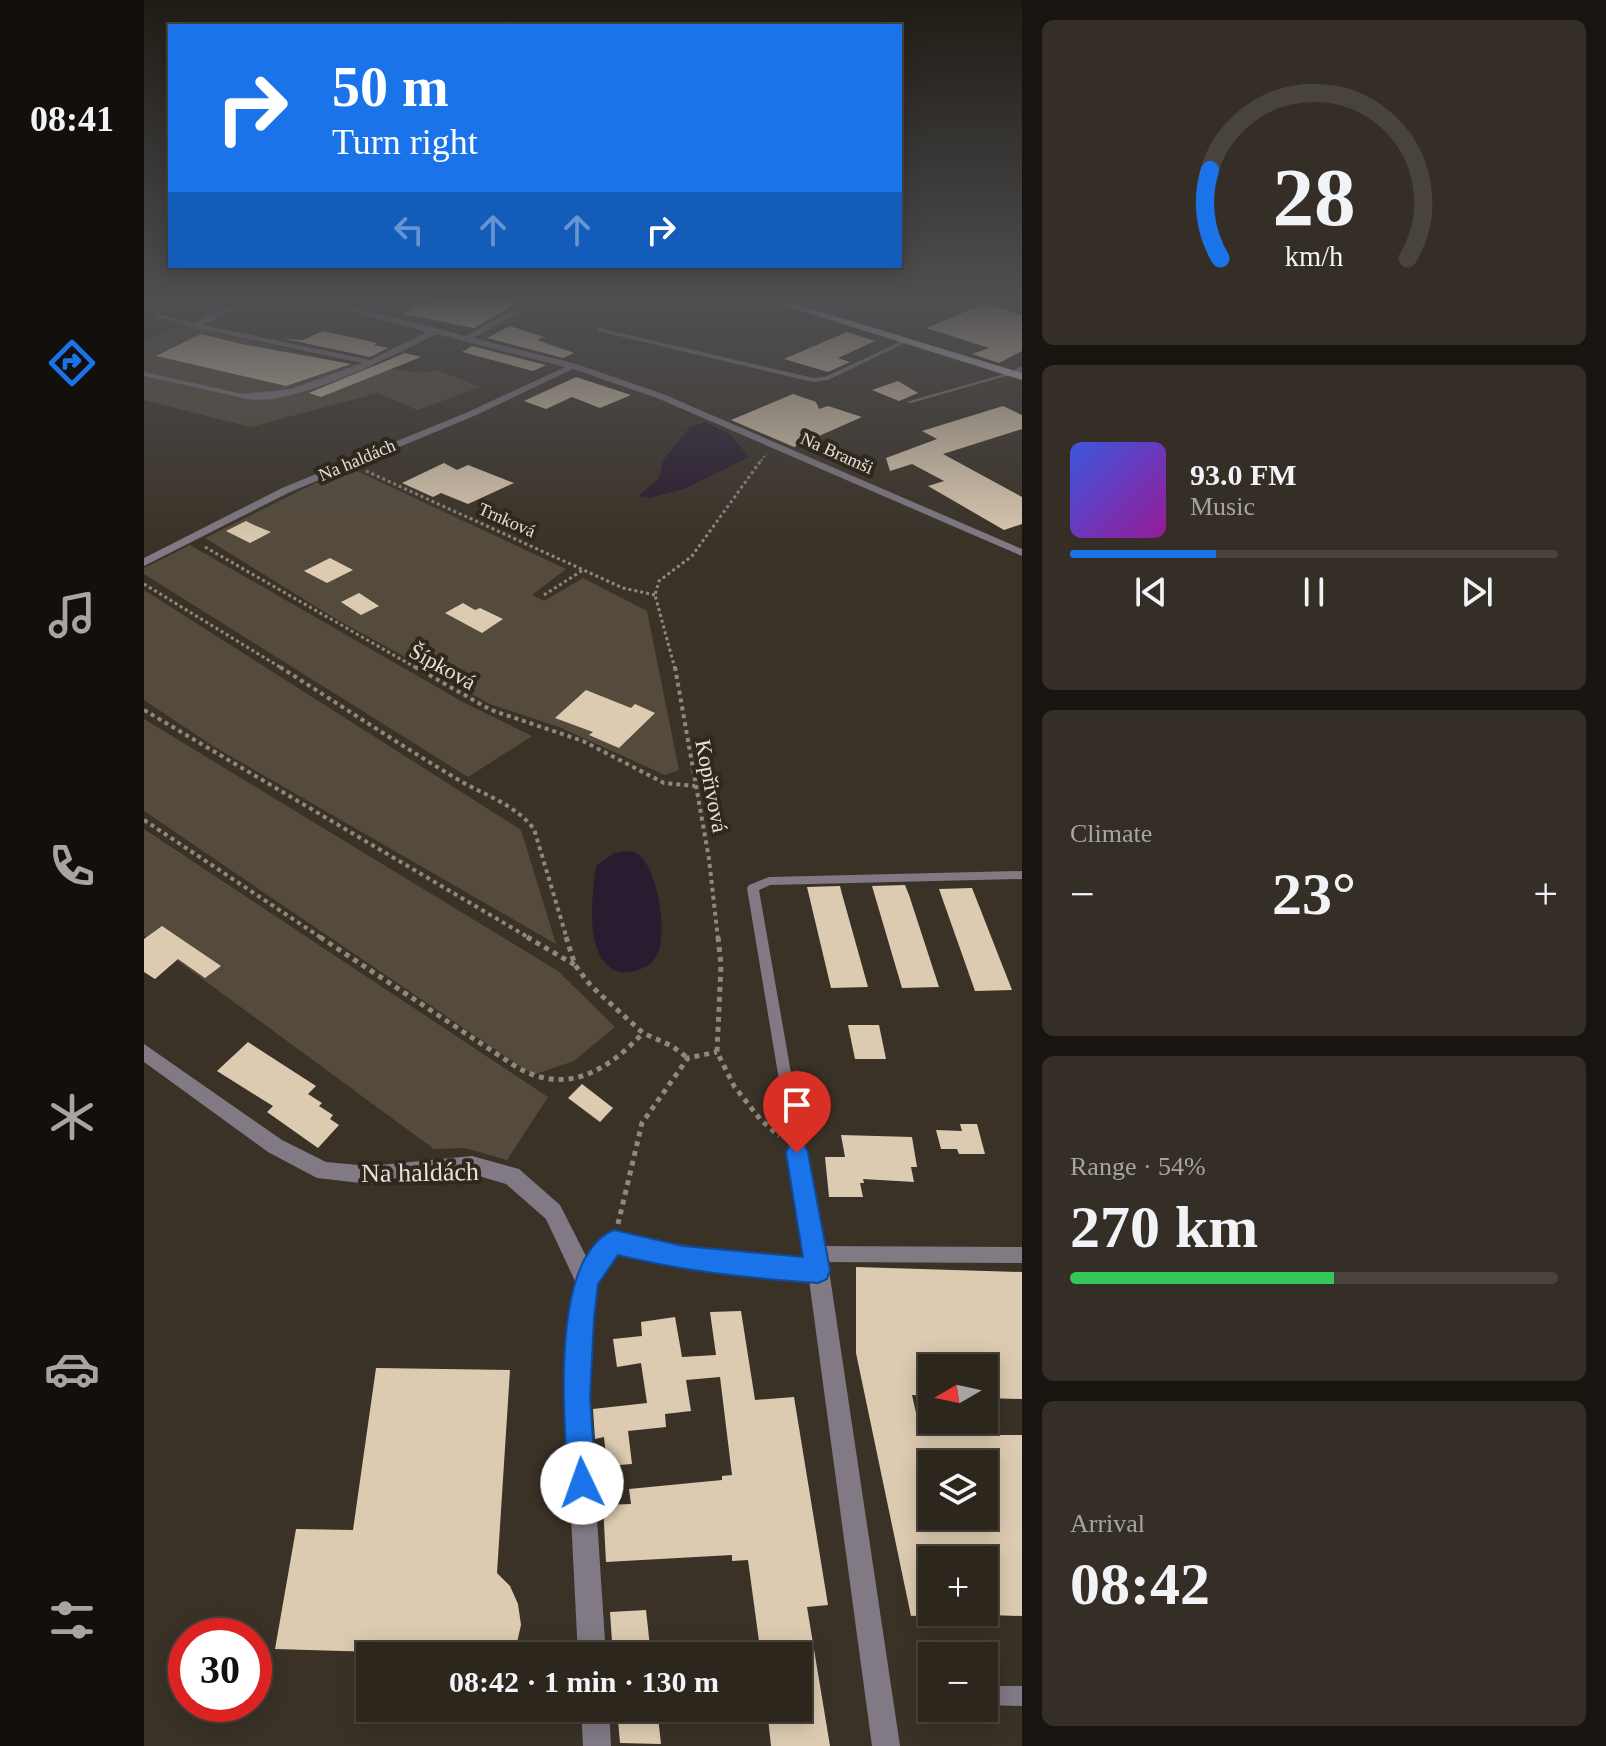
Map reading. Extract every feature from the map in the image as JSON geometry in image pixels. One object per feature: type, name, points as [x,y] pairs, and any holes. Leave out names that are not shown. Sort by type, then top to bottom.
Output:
[{"type":"street","points":[[243,396],[262,397],[322,381]]},
{"type":"street","name":"Na haldách","points":[[144,563],[286,490],[471,414],[540,381]]},
{"type":"street","name":"Na Bramši","points":[[618,381],[777,444],[1022,553]]},
{"type":"street","name":"Na haldách","points":[[144,1052],[275,1146],[324,1171],[369,1175],[472,1165],[512,1176],[553,1212],[586,1280]]},
{"type":"street","points":[[797,1153],[816,1262],[886,1746]]},
{"type":"street","points":[[591,1642],[577,1397],[586,1280],[614,1242],[711,1263],[753,1268],[816,1262]]},
{"type":"street","points":[[596,1722],[597,1746]]},
{"type":"lane","points":[[178,381],[243,396]]},
{"type":"lane","points":[[909,402],[993,381]]},
{"type":"lane","points":[[797,1153],[753,888],[769,881],[1022,875]]},
{"type":"lane","points":[[816,1262],[1022,1255]]},
{"type":"lane","points":[[998,1696],[1022,1696]]},
{"type":"path","points":[[655,595],[659,581],[692,556],[777,444]]},
{"type":"path","name":"Trnková","points":[[350,462],[623,588],[655,595]]},
{"type":"path","name":"Šípková","points":[[190,540],[233,561],[302,605],[491,710],[583,741],[664,783],[695,786]]},
{"type":"path","points":[[544,595],[583,570]]},
{"type":"path","points":[[144,584],[239,640],[466,785],[526,816],[534,829],[575,965],[591,986],[643,1033],[672,1046],[688,1058]]},
{"type":"path","name":"Kopřivová","points":[[655,595],[678,679],[705,831],[721,965],[717,1052],[734,1086],[760,1119],[797,1153]]},
{"type":"path","points":[[144,710],[575,965]]},
{"type":"path","points":[[144,820],[422,1005],[541,1080],[565,1080],[607,1065],[628,1051],[643,1033]]},
{"type":"path","points":[[614,1242],[642,1123],[688,1058],[717,1052]]},
{"type":"shaded area","points":[[144,381],[466,381],[481,387],[417,410],[378,393],[250,427],[144,400]]},
{"type":"shaded area","points":[[705,422],[731,435],[749,457],[684,489],[650,498],[638,496],[659,478],[664,459],[690,427]]},
{"type":"shaded area","points":[[348,467],[566,569],[532,595],[544,601],[583,578],[647,611],[679,770],[665,775],[559,727],[490,704],[336,619],[205,538]]},
{"type":"shaded area","points":[[190,545],[461,701],[532,736],[468,777],[144,574],[144,568]]},
{"type":"shaded area","points":[[144,590],[521,830],[556,944],[213,746],[144,700]]},
{"type":"shaded area","points":[[144,719],[558,971],[615,1027],[574,1061],[533,1075],[144,811]]},
{"type":"shaded area","points":[[144,829],[548,1097],[507,1160],[465,1148],[434,1149],[144,936]]},
{"type":"shaded area","points":[[614,853],[636,853],[651,873],[662,923],[658,952],[653,961],[638,970],[620,972],[608,966],[600,955],[595,941],[592,909],[596,866]]},
{"type":"building","points":[[266,381],[299,381],[286,386]]},
{"type":"building","points":[[337,381],[360,381],[321,397],[309,393]]},
{"type":"building","points":[[566,381],[590,381],[631,395],[600,408],[572,397],[546,409],[524,401]]},
{"type":"building","points":[[899,381],[918,393],[899,401],[872,390]]},
{"type":"building","points":[[793,394],[816,402],[819,409],[828,406],[862,417],[794,447],[731,420]]},
{"type":"building","points":[[1003,406],[1022,415],[1022,429],[943,454],[1022,497],[1022,524],[1004,530],[928,486],[944,481],[912,464],[890,471],[886,458],[937,439],[922,431]]},
{"type":"building","points":[[444,463],[457,470],[468,465],[514,483],[468,504],[441,493],[433,497],[402,483]]},
{"type":"building","points":[[246,521],[271,532],[250,543],[226,531]]},
{"type":"building","points":[[330,558],[353,570],[327,583],[304,571]]},
{"type":"building","points":[[359,593],[379,606],[361,615],[341,602]]},
{"type":"building","points":[[463,603],[503,619],[482,633],[445,613]]},
{"type":"building","points":[[586,690],[631,708],[635,704],[655,713],[619,748],[589,735],[593,732],[555,718]]},
{"type":"building","points":[[905,885],[939,987],[902,988],[872,886]]},
{"type":"building","points":[[840,886],[868,987],[831,988],[807,887]]},
{"type":"building","points":[[972,888],[1012,990],[975,991],[939,889]]},
{"type":"building","points":[[162,926],[221,966],[205,978],[178,959],[155,979],[144,972],[144,939]]},
{"type":"building","points":[[848,1025],[879,1025],[886,1059],[855,1059]]},
{"type":"building","points":[[248,1042],[316,1086],[308,1094],[322,1103],[319,1106],[333,1115],[330,1119],[339,1125],[318,1148],[267,1112],[273,1106],[217,1071]]},
{"type":"building","points":[[582,1084],[613,1108],[600,1122],[568,1098]]},
{"type":"building","points":[[960,1124],[977,1124],[985,1154],[959,1154],[957,1149],[941,1149],[936,1130],[962,1131]]},
{"type":"building","points":[[841,1135],[912,1137],[917,1167],[911,1167],[914,1182],[863,1179],[864,1183],[860,1183],[863,1197],[829,1197],[825,1157],[845,1157]]},
{"type":"building","points":[[856,1267],[1022,1272],[1022,1399],[998,1398],[998,1354],[918,1354],[918,1395],[912,1395],[918,1434],[1022,1435],[1022,1616],[998,1615],[998,1546],[918,1546],[918,1616],[911,1616],[856,1353]]},
{"type":"building","points":[[741,1311],[755,1400],[794,1397],[828,1605],[807,1607],[830,1746],[771,1746],[768,1722],[812,1722],[812,1642],[759,1642],[748,1560],[732,1561],[732,1555],[606,1562],[603,1505],[631,1504],[629,1489],[722,1480],[722,1476],[732,1475],[720,1377],[686,1380],[691,1411],[665,1414],[666,1427],[628,1431],[632,1464],[607,1466],[604,1437],[595,1439],[593,1409],[647,1403],[641,1363],[617,1367],[613,1339],[642,1336],[641,1322],[675,1317],[682,1357],[716,1355],[710,1312]]},
{"type":"building","points":[[376,1368],[510,1370],[497,1573],[510,1586],[518,1604],[521,1625],[517,1642],[356,1642],[356,1651],[275,1649],[296,1529],[353,1530]]},
{"type":"building","points":[[646,1610],[649,1642],[612,1642],[610,1612]]},
{"type":"building","points":[[618,1722],[659,1722],[661,1744],[620,1743]]},
{"type":"route","points":[[582,1483],[577,1397],[581,1318],[586,1280],[602,1255],[614,1242],[683,1259],[753,1268],[818,1270],[797,1153]]}]
